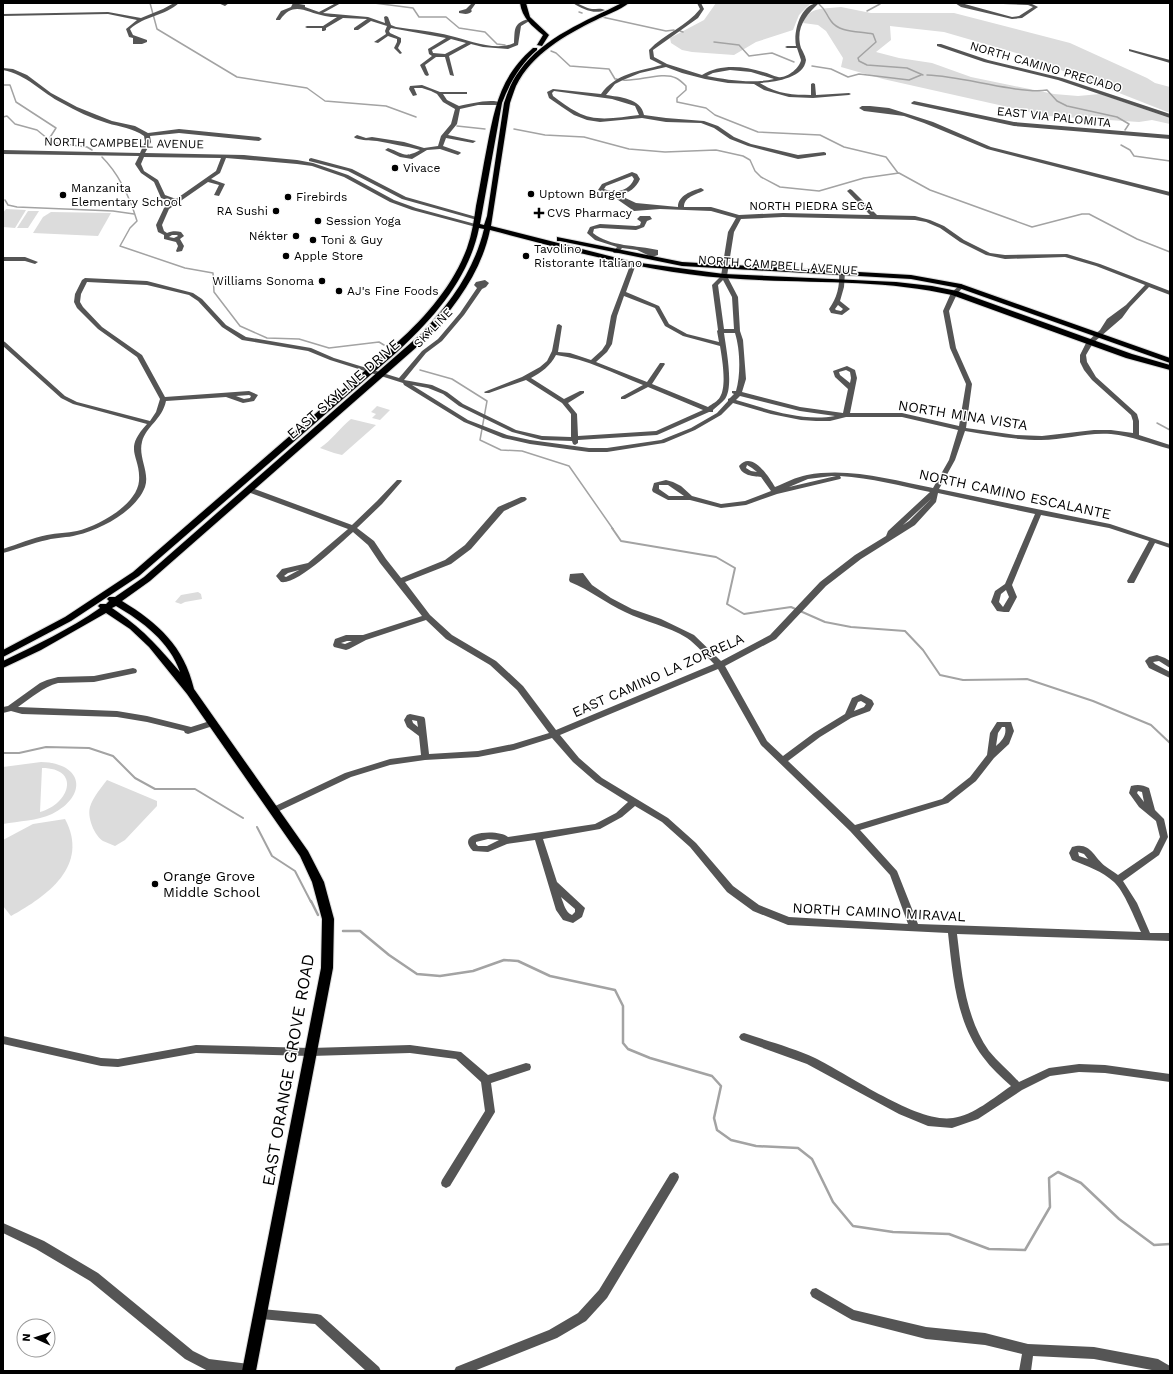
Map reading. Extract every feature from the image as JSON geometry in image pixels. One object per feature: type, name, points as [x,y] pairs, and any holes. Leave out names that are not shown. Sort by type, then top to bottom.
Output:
[{"type":"main road","points":[[523,3],[525,15],[546,36],[540,45]]},
{"type":"main road","points":[[564,32],[616,3]]},
{"type":"main road","points":[[564,32],[626,3]]},
{"type":"main road","points":[[531,22],[551,31]]},
{"type":"main road","name":"EAST SKYLINE DRIVE","points":[[3,654],[68,619],[96,602],[136,574],[370,371],[416,329],[436,307],[461,270],[470,248],[477,222],[499,103],[504,89],[512,73],[522,60],[557,33],[564,32]]},
{"type":"main road","name":"EAST SKYLINE DRIVE","points":[[3,665],[38,648],[107,608],[148,579],[381,375],[436,323],[461,291],[477,263],[488,225],[507,103],[514,86],[524,70],[539,54],[556,42],[564,32]]},
{"type":"main road","points":[[556,42],[557,33]]},
{"type":"main road","points":[[494,127],[497,134],[493,158],[494,161],[498,163]]},
{"type":"main road","name":"NORTH CAMPBELL AVENUE","points":[[477,222],[633,264],[724,276],[896,284],[932,288],[954,293],[1170,368]]},
{"type":"main road","name":"NORTH CAMPBELL AVENUE","points":[[488,225],[619,249],[682,264],[911,277],[961,286],[1101,333],[1170,361]]},
{"type":"main road","points":[[400,358],[437,315],[438,311],[436,307]]},
{"type":"main road","points":[[280,464],[275,461],[275,458],[304,433],[312,421]]},
{"type":"main road","name":"EAST ORANGE GROVE ROAD","points":[[106,595],[146,622],[165,640],[180,661],[191,692]]},
{"type":"main road","name":"EAST ORANGE GROVE ROAD","points":[[96,602],[134,627],[145,637],[191,692],[304,854],[318,882],[328,919],[327,968],[312,1052],[249,1371]]},
{"type":"street","points":[[135,38],[131,36],[128,29],[140,19],[170,9],[177,3]]},
{"type":"street","points":[[220,3],[227,3]]},
{"type":"street","points":[[320,13],[339,3]]},
{"type":"street","points":[[468,10],[474,3]]},
{"type":"street","points":[[575,3],[590,10],[603,10]]},
{"type":"street","points":[[699,3],[702,9],[696,17],[663,40],[664,45],[652,51],[652,58],[676,70],[733,82],[756,83],[788,77],[801,67],[804,58],[799,47],[798,27],[804,14],[810,7],[817,3]]},
{"type":"street","points":[[956,3],[1014,19],[1037,7],[1029,4],[1003,3]]},
{"type":"street","points":[[278,19],[284,12],[294,7],[300,7],[341,17],[369,19],[389,27],[449,37],[470,43],[500,47],[512,46],[516,44],[518,26],[523,22],[531,22]]},
{"type":"street","points":[[369,12],[369,19]]},
{"type":"street","points":[[3,15],[108,13],[140,19]]},
{"type":"street","points":[[307,27],[324,28],[341,17]]},
{"type":"street","points":[[386,17],[389,27],[387,31],[388,34]]},
{"type":"street","points":[[356,29],[369,19]]},
{"type":"street","points":[[422,32],[428,25]]},
{"type":"street","points":[[376,42],[388,34]]},
{"type":"street","points":[[388,34],[399,38],[400,42],[396,48],[400,53]]},
{"type":"street","points":[[435,56],[430,52],[432,48],[449,37],[457,34]]},
{"type":"street","points":[[427,75],[422,65],[435,56],[446,56],[470,43]]},
{"type":"street","name":"NORTH CAMINO PRECIADO","points":[[939,45],[986,60],[1060,79],[1170,116]]},
{"type":"street","points":[[787,47],[799,47]]},
{"type":"street","points":[[1130,50],[1170,62]]},
{"type":"street","points":[[446,56],[452,75]]},
{"type":"street","points":[[602,97],[608,88],[627,76],[667,65]]},
{"type":"street","points":[[3,69],[10,69],[23,73],[56,98],[110,122],[126,124],[138,128],[147,135],[148,142],[138,167],[143,173],[156,181],[162,195],[166,199],[176,201]]},
{"type":"street","points":[[704,76],[716,71],[743,69],[766,74],[778,79]]},
{"type":"street","points":[[756,83],[762,89],[795,96],[849,94]]},
{"type":"street","points":[[813,84],[814,96]]},
{"type":"street","points":[[415,95],[411,88],[418,86],[426,87],[440,93],[464,93]]},
{"type":"street","points":[[642,116],[639,108],[624,100],[559,90],[550,91],[549,93],[554,100],[576,114],[587,118],[600,120],[642,116],[709,124],[744,143],[798,157],[824,154]]},
{"type":"street","points":[[440,93],[445,101],[458,108],[479,104],[507,103]]},
{"type":"street","name":"EAST VIA PALOMITA","points":[[914,103],[1014,124],[1170,137]]},
{"type":"street","points":[[440,147],[444,136],[454,124],[458,108]]},
{"type":"street","points":[[904,115],[866,110],[862,108],[874,108],[904,115],[926,122],[990,148],[1098,176],[1115,182],[1170,194]]},
{"type":"street","points":[[147,135],[179,131],[259,139]]},
{"type":"street","points":[[444,136],[473,140]]},
{"type":"street","points":[[357,137],[366,140],[372,139],[404,144],[425,150]]},
{"type":"street","points":[[388,150],[402,156],[412,157],[425,150],[440,147],[458,153]]},
{"type":"street","name":"NORTH CAMPBELL AVENUE","points":[[3,153],[244,157],[313,165],[346,176],[392,201],[403,205],[477,222]]},
{"type":"street","points":[[179,251],[181,246],[177,240],[167,240],[165,237],[167,235],[161,232],[159,225],[167,208],[218,172],[221,157]]},
{"type":"street","points":[[613,194],[628,190],[633,186],[637,179],[632,174],[601,188],[601,190],[613,194],[632,205],[659,208],[711,209],[739,217]]},
{"type":"street","points":[[208,180],[222,184],[217,194]]},
{"type":"street","points":[[681,209],[681,202],[685,197],[701,190]]},
{"type":"street","points":[[850,191],[876,218]]},
{"type":"street","name":"NORTH PIEDRA SECA","points":[[724,276],[731,232],[739,217],[783,215],[886,218],[924,225],[954,236],[988,254],[1005,257],[1065,255],[1170,293]]},
{"type":"street","points":[[640,250],[619,249],[595,238],[590,234],[591,229],[600,226],[636,228],[642,226],[644,221]]},
{"type":"street","points":[[3,259],[24,259],[35,262]]},
{"type":"street","points":[[592,362],[605,351],[609,344],[614,316],[633,264]]},
{"type":"street","points":[[838,302],[843,282],[842,272]]},
{"type":"street","points":[[3,551],[53,536],[77,533],[91,529],[117,515],[132,501],[141,486],[142,470],[137,452],[138,443],[142,433],[158,416],[164,399],[140,356],[100,328],[80,308],[77,302],[78,294],[85,280],[147,283],[191,294],[200,300],[224,326],[244,339],[309,349],[332,359],[402,382],[466,422],[505,438],[575,448],[607,450],[662,442],[693,429],[719,414],[739,394],[743,379],[740,340],[737,332],[735,297],[724,276],[715,285],[721,344],[726,368],[726,390],[723,398],[709,410],[656,433],[575,438],[542,438],[522,434],[461,405],[438,390],[423,384],[402,382]]},
{"type":"street","points":[[1136,436],[1136,421],[1134,414],[1099,384],[1084,363],[1083,354],[1101,333],[1109,320],[1128,306],[1148,285]]},
{"type":"street","name":"EAST CAMINO LA ZORRELA","points":[[274,810],[348,775],[390,762],[425,757],[478,754],[514,747],[554,734],[720,665],[773,637],[823,584],[858,557],[912,523],[934,500],[935,491],[952,460],[962,429],[969,384],[953,348],[946,311],[954,293],[961,286]]},
{"type":"street","name":"SKYLINE","points":[[402,382],[424,352],[440,340],[462,314],[480,288]]},
{"type":"street","points":[[622,293],[657,307],[667,326],[684,335],[721,344]]},
{"type":"street","points":[[487,392],[527,378],[550,362],[555,353],[559,326]]},
{"type":"street","points":[[720,331],[737,332]]},
{"type":"street","points":[[3,343],[64,397],[75,403],[150,423]]},
{"type":"street","points":[[555,353],[570,355],[592,362],[719,414]]},
{"type":"street","points":[[624,398],[648,385],[662,364]]},
{"type":"street","points":[[527,378],[564,402],[574,414],[575,448]]},
{"type":"street","points":[[846,415],[852,388]]},
{"type":"street","name":"NORTH MINA VISTA","points":[[726,390],[800,409],[846,415],[902,415],[962,429],[1032,438],[1102,432],[1136,436],[1170,447]]},
{"type":"street","points":[[564,402],[582,392]]},
{"type":"street","points":[[164,399],[225,394]]},
{"type":"street","name":"NORTH MINA VISTA","points":[[723,398],[796,417],[832,419],[846,415]]},
{"type":"street","points":[[449,410],[461,405]]},
{"type":"street","points":[[656,433],[662,442]]},
{"type":"street","points":[[606,437],[607,450]]},
{"type":"street","points":[[763,475],[775,492]]},
{"type":"street","name":"NORTH CAMINO ESCALANTE","points":[[690,498],[721,506],[746,503],[775,492],[852,475],[894,482],[1110,526],[1170,546]]},
{"type":"street","points":[[310,564],[384,499],[399,481]]},
{"type":"street","name":"NORTH CAMINO MIRAVAL","points":[[250,490],[352,528],[371,543],[383,561],[427,617],[449,637],[493,663],[520,688],[554,734],[576,760],[599,780],[665,820],[689,841],[730,889],[756,908],[788,921],[952,930],[1170,937]]},
{"type":"street","points":[[400,581],[448,562],[468,547],[501,509],[524,498]]},
{"type":"street","points":[[1008,586],[1039,512]]},
{"type":"street","points":[[1130,581],[1153,540]]},
{"type":"street","points":[[590,587],[608,600],[629,611],[658,621],[691,637],[720,665],[764,743],[853,829],[894,873],[914,927]]},
{"type":"street","points":[[364,638],[427,617]]},
{"type":"street","points":[[1170,665],[1165,660],[1159,658],[1153,658],[1149,661],[1152,666],[1170,675]]},
{"type":"street","points":[[7,709],[50,682],[58,680],[94,679],[133,671]]},
{"type":"street","points":[[7,709],[22,711],[117,714],[166,724],[178,732],[188,732],[212,723]]},
{"type":"street","points":[[783,760],[817,735],[848,716]]},
{"type":"street","points":[[422,734],[425,757]]},
{"type":"street","points":[[853,829],[945,800],[973,779],[991,756]]},
{"type":"street","points":[[506,841],[597,827],[619,815],[634,801]]},
{"type":"street","points":[[1118,880],[1156,852],[1164,837],[1160,819],[1151,812]]},
{"type":"street","points":[[538,837],[554,885]]},
{"type":"street","points":[[1101,868],[1118,880],[1132,903],[1147,936]]},
{"type":"street","points":[[952,930],[960,990],[970,1029],[985,1054],[1018,1087]]},
{"type":"street","points":[[744,1037],[811,1061],[904,1111],[928,1121],[952,1123],[974,1116],[1018,1087],[1049,1072],[1079,1068],[1105,1069],[1170,1078]]},
{"type":"street","points":[[3,1040],[101,1062],[118,1063],[196,1049],[312,1052],[410,1049],[458,1055],[486,1080],[490,1112],[446,1183]]},
{"type":"street","points":[[486,1080],[526,1067]]},
{"type":"street","points":[[460,1371],[553,1334],[582,1317],[602,1294],[674,1177]]},
{"type":"street","points":[[3,1228],[40,1245],[94,1278],[189,1355],[208,1365],[249,1371]]},
{"type":"street","points":[[816,1293],[852,1315],[926,1333],[985,1339],[1028,1350],[1094,1353],[1158,1365],[1167,1371]]},
{"type":"street","points":[[260,1314],[317,1319],[374,1371]]},
{"type":"street","points":[[1025,1371],[1028,1350]]},
{"type":"shaded area","points":[[716,3],[811,3],[799,15],[793,30],[756,42],[734,55],[692,52],[682,50],[671,43],[670,38],[704,20]]},
{"type":"shaded area","points":[[841,7],[871,13],[954,13],[1070,43],[1155,83],[1170,87],[1170,113],[1020,54],[944,32],[890,26],[891,40],[876,52],[899,58],[932,63],[971,77],[1054,94],[1078,96],[1100,94],[1170,118],[1170,124],[1152,120],[1139,122],[1048,116],[883,79],[841,67],[843,58],[826,31],[818,25],[803,23],[805,18],[813,11],[824,8]]},
{"type":"shaded area","points":[[6,209],[26,210],[15,228],[3,227],[3,213]]},
{"type":"shaded area","points":[[28,211],[39,211],[28,228],[17,228]]},
{"type":"shaded area","points":[[51,212],[111,213],[98,236],[33,233],[43,217]]},
{"type":"shaded area","points":[[377,406],[390,410],[380,420],[372,418],[376,414],[371,412]]},
{"type":"shaded area","points":[[351,419],[376,425],[342,455],[320,448],[328,442]]},
{"type":"shaded area","points":[[198,592],[201,594],[202,599],[181,604],[175,602],[181,595]]},
{"type":"shaded area","points":[[41,762],[55,764],[66,768],[73,774],[76,782],[76,790],[72,798],[64,807],[52,814],[40,818],[3,824],[3,767]],"holes":[[[42,768],[54,770],[62,774],[66,780],[67,787],[64,795],[58,802],[50,808],[40,812]]]},
{"type":"shaded area","points":[[107,780],[157,801],[157,806],[125,840],[115,846],[103,841],[97,835],[90,821],[90,807],[97,793]]},
{"type":"shaded area","points":[[65,819],[71,836],[72,851],[68,865],[61,878],[38,899],[11,916],[3,906],[3,840],[33,824]]},
{"type":"waterway","points":[[108,3],[132,3]]},
{"type":"waterway","points":[[150,3],[157,29],[237,77],[307,88],[325,101],[386,106],[416,117]]},
{"type":"waterway","points":[[374,3],[413,8],[419,17],[446,17],[459,28],[485,32],[497,44],[505,45]]},
{"type":"waterway","points":[[818,3],[831,21],[839,28],[873,34],[876,42],[858,58],[859,61],[867,65],[907,68],[923,75]]},
{"type":"waterway","points":[[867,11],[880,4]]},
{"type":"waterway","points":[[602,17],[666,31],[674,30]]},
{"type":"waterway","points":[[714,42],[739,45],[749,56],[772,53],[794,62]]},
{"type":"waterway","points":[[551,51],[556,53],[570,66],[609,69],[615,79],[617,79]]},
{"type":"waterway","points":[[812,66],[831,69],[848,77],[859,74],[909,80],[921,75]]},
{"type":"waterway","points":[[927,75],[1024,90],[1047,90],[1057,101],[1067,106],[1117,117],[1129,124],[1125,130]]},
{"type":"waterway","points":[[623,80],[671,76],[686,86],[686,90],[677,98],[677,102],[706,108],[715,115],[758,132],[820,135],[844,147],[886,157],[898,173]]},
{"type":"waterway","points":[[3,85],[10,85],[16,102],[56,128],[47,142],[87,147],[92,150]]},
{"type":"waterway","points":[[3,117],[7,116],[15,124],[37,130],[48,139]]},
{"type":"waterway","points":[[457,126],[485,129]]},
{"type":"waterway","points":[[514,129],[545,135],[584,137],[629,149],[665,152],[716,150],[743,156],[750,160],[755,171],[761,177],[780,187],[819,191],[864,178],[899,173],[930,190],[1032,227],[1082,214],[1089,214],[1137,239],[1170,252]]},
{"type":"waterway","points":[[1121,145],[1130,150],[1134,156],[1170,161]]},
{"type":"waterway","points":[[102,157],[119,179],[137,221],[130,228],[120,246],[185,268],[213,273],[214,292],[240,326],[267,338],[299,339],[329,348],[379,342],[384,345]]},
{"type":"waterway","points":[[5,200],[8,205],[17,207],[113,211],[134,214]]},
{"type":"waterway","points":[[420,370],[452,379],[487,401],[480,440],[501,450],[522,451],[569,466],[613,529]]},
{"type":"waterway","points":[[1157,423],[1170,430]]},
{"type":"waterway","points":[[612,528],[621,541],[716,557],[735,568],[727,604],[744,614],[791,607],[825,622],[851,627],[905,631],[923,650],[940,675],[963,680],[1027,679],[1093,701],[1151,725],[1170,743]]},
{"type":"waterway","points":[[3,753],[19,753],[46,747],[89,748],[113,756],[135,778],[155,789],[195,789],[243,818]]},
{"type":"waterway","points":[[257,827],[272,856],[295,871],[311,902]]},
{"type":"waterway","points":[[311,901],[318,915]]},
{"type":"waterway","points":[[343,931],[360,931],[389,955],[417,974],[440,976],[473,971],[504,960],[518,961],[550,976],[615,990],[623,1006],[623,1043],[628,1049],[650,1058],[712,1076],[721,1086],[714,1118],[717,1130],[731,1140],[756,1146],[798,1148],[812,1159],[833,1202],[853,1226],[893,1232],[949,1234],[989,1249],[1025,1250],[1050,1207],[1049,1178],[1058,1172],[1081,1183],[1119,1219],[1154,1245],[1170,1244]]},
{"type":"place","name":"Vivace","points":[[395,168]]},
{"type":"place","name":"Uptown Burger","points":[[531,194]]},
{"type":"place","name":"Manzanita Elementary School","points":[[63,195]]},
{"type":"place","name":"Firebirds","points":[[288,197]]},
{"type":"place","name":"RA Sushi","points":[[276,211]]},
{"type":"place","name":"CVS Pharmacy","points":[[539,213]]},
{"type":"place","name":"Session Yoga","points":[[318,221]]},
{"type":"place","name":"Néktər","points":[[296,236]]},
{"type":"place","name":"Toni & Guy","points":[[313,240]]},
{"type":"place","name":"Apple Store","points":[[286,256]]},
{"type":"place","name":"Tavolino Ristorante Italiano","points":[[526,256]]},
{"type":"place","name":"Williams Sonoma","points":[[322,281]]},
{"type":"place","name":"AJ's Fine Foods","points":[[339,291]]},
{"type":"place","name":"Orange Grove Middle School","points":[[155,884]]}]
